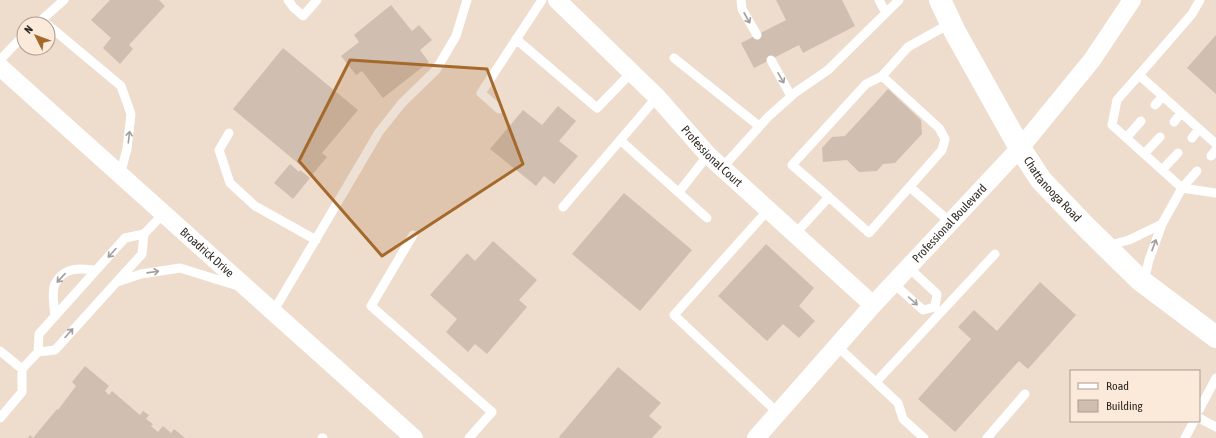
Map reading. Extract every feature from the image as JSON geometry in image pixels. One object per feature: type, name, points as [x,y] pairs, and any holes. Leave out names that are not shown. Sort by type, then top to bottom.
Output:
[{"type":"main road","name":"Chattanooga Road","points":[[940,0],[951,23],[1020,148],[1041,180],[1143,283],[1216,337]]},
{"type":"street","name":"Professional Court","points":[[557,0],[657,97],[708,155],[872,305]]},
{"type":"street","name":"Professional Boulevard","points":[[756,438],[872,305],[1020,148],[1092,60],[1132,0]]},
{"type":"street","name":"Broadrick Drive","points":[[0,67],[414,438]]},
{"type":"lane","points":[[49,16],[64,0]]},
{"type":"lane","points":[[288,0],[303,16],[317,0]]},
{"type":"lane","points":[[273,312],[379,132],[402,103],[436,70],[456,36],[467,0]]},
{"type":"lane","points":[[499,109],[481,93],[542,0]]},
{"type":"lane","points":[[741,0],[742,9],[757,35]]},
{"type":"lane","points":[[879,0],[886,13]]},
{"type":"lane","points":[[722,168],[768,117],[791,96],[828,70],[899,0]]},
{"type":"lane","points":[[1200,0],[1192,14],[1117,100],[1112,125],[1182,188],[1216,193]]},
{"type":"lane","points":[[882,76],[939,128],[945,140],[942,150],[870,233],[792,165],[866,84],[882,76],[908,47],[951,23]]},
{"type":"lane","points":[[56,34],[121,86],[131,114],[127,149],[120,175]]},
{"type":"lane","points":[[516,39],[597,108],[632,72]]},
{"type":"lane","points":[[0,60],[16,43]]},
{"type":"lane","points":[[674,58],[760,126]]},
{"type":"lane","points":[[771,60],[791,96]]},
{"type":"lane","points":[[1139,75],[1216,144]]},
{"type":"lane","points":[[1155,105],[1163,96]]},
{"type":"lane","points":[[563,207],[657,97]]},
{"type":"lane","points":[[1174,122],[1181,113]]},
{"type":"lane","points":[[1126,138],[1141,121]]},
{"type":"lane","points":[[1192,138],[1199,129]]},
{"type":"lane","points":[[229,133],[219,150],[230,183],[255,206],[316,240]]},
{"type":"lane","points":[[1144,154],[1160,137]]},
{"type":"lane","points":[[620,140],[707,218]]},
{"type":"lane","points":[[1162,170],[1178,153]]},
{"type":"lane","points":[[679,192],[708,155]]},
{"type":"lane","points":[[1143,283],[1149,260],[1162,224],[1182,188],[1197,171]]},
{"type":"lane","points":[[910,187],[950,222]]},
{"type":"lane","points":[[795,234],[829,197]]},
{"type":"lane","points":[[768,210],[674,315],[778,413]]},
{"type":"lane","points":[[38,352],[39,334],[125,238],[144,234],[164,213]]},
{"type":"lane","points":[[1105,246],[1129,240],[1162,224]]},
{"type":"lane","points":[[0,418],[22,392],[22,369],[38,352],[55,350],[142,254],[144,234]]},
{"type":"lane","points":[[414,235],[371,306],[492,412],[469,438]]},
{"type":"lane","points":[[876,382],[938,309],[995,254]]},
{"type":"lane","points":[[908,267],[937,294],[938,309]]},
{"type":"lane","points":[[116,282],[141,274],[180,268],[248,289]]},
{"type":"lane","points":[[55,316],[53,295],[54,286],[60,277],[69,270],[96,270]]},
{"type":"lane","points":[[893,283],[923,310],[938,309]]},
{"type":"lane","points":[[837,346],[898,403],[903,419],[924,438]]},
{"type":"lane","points":[[0,351],[22,369]]},
{"type":"lane","points":[[1200,408],[1216,378]]},
{"type":"lane","points":[[987,438],[1025,394]]},
{"type":"lane","points":[[1200,419],[1216,427]]},
{"type":"lane","points":[[1185,438],[1193,422]]},
{"type":"highlighted area","points":[[350,60],[487,69],[523,164],[382,256],[299,161]]},
{"type":"building","points":[[110,0],[159,0],[165,6],[129,45],[133,49],[120,64],[103,48],[111,38],[91,20]]},
{"type":"building","points":[[776,0],[842,0],[855,26],[803,53],[799,45],[754,68],[741,43],[786,20]]},
{"type":"building","points":[[391,5],[412,31],[419,25],[432,40],[420,50],[429,62],[383,98],[362,71],[356,75],[341,56],[359,42],[354,35]]},
{"type":"building","points":[[1216,35],[1216,94],[1187,68]]},
{"type":"building","points":[[283,48],[358,110],[322,153],[327,157],[312,175],[233,109]]},
{"type":"building","points":[[888,89],[921,120],[922,134],[895,163],[883,164],[877,171],[859,172],[847,160],[823,162],[822,148],[832,137],[845,136]]},
{"type":"building","points":[[558,106],[576,121],[559,141],[578,156],[554,184],[544,176],[536,186],[490,149],[523,110],[542,125]]},
{"type":"building","points":[[290,164],[299,172],[300,170],[310,178],[293,199],[274,183]]},
{"type":"building","points":[[624,193],[692,250],[640,311],[572,254]]},
{"type":"building","points":[[493,241],[537,280],[519,300],[527,307],[487,354],[475,344],[468,352],[446,332],[457,319],[430,295],[467,253],[475,261]]},
{"type":"building","points":[[766,244],[814,288],[799,306],[815,321],[799,338],[783,324],[767,341],[718,296]]},
{"type":"building","points":[[1040,282],[1076,315],[1028,369],[1019,361],[955,432],[918,399],[971,339],[958,327],[974,310],[997,331]]},
{"type":"building","points":[[85,366],[109,386],[105,391],[109,395],[112,391],[140,415],[143,411],[149,415],[146,419],[153,424],[151,426],[158,432],[163,426],[171,433],[174,429],[185,438],[33,438],[57,409],[58,410],[76,386],[72,382]]},
{"type":"building","points":[[618,367],[661,403],[649,416],[662,427],[652,438],[560,438],[559,437]]}]
